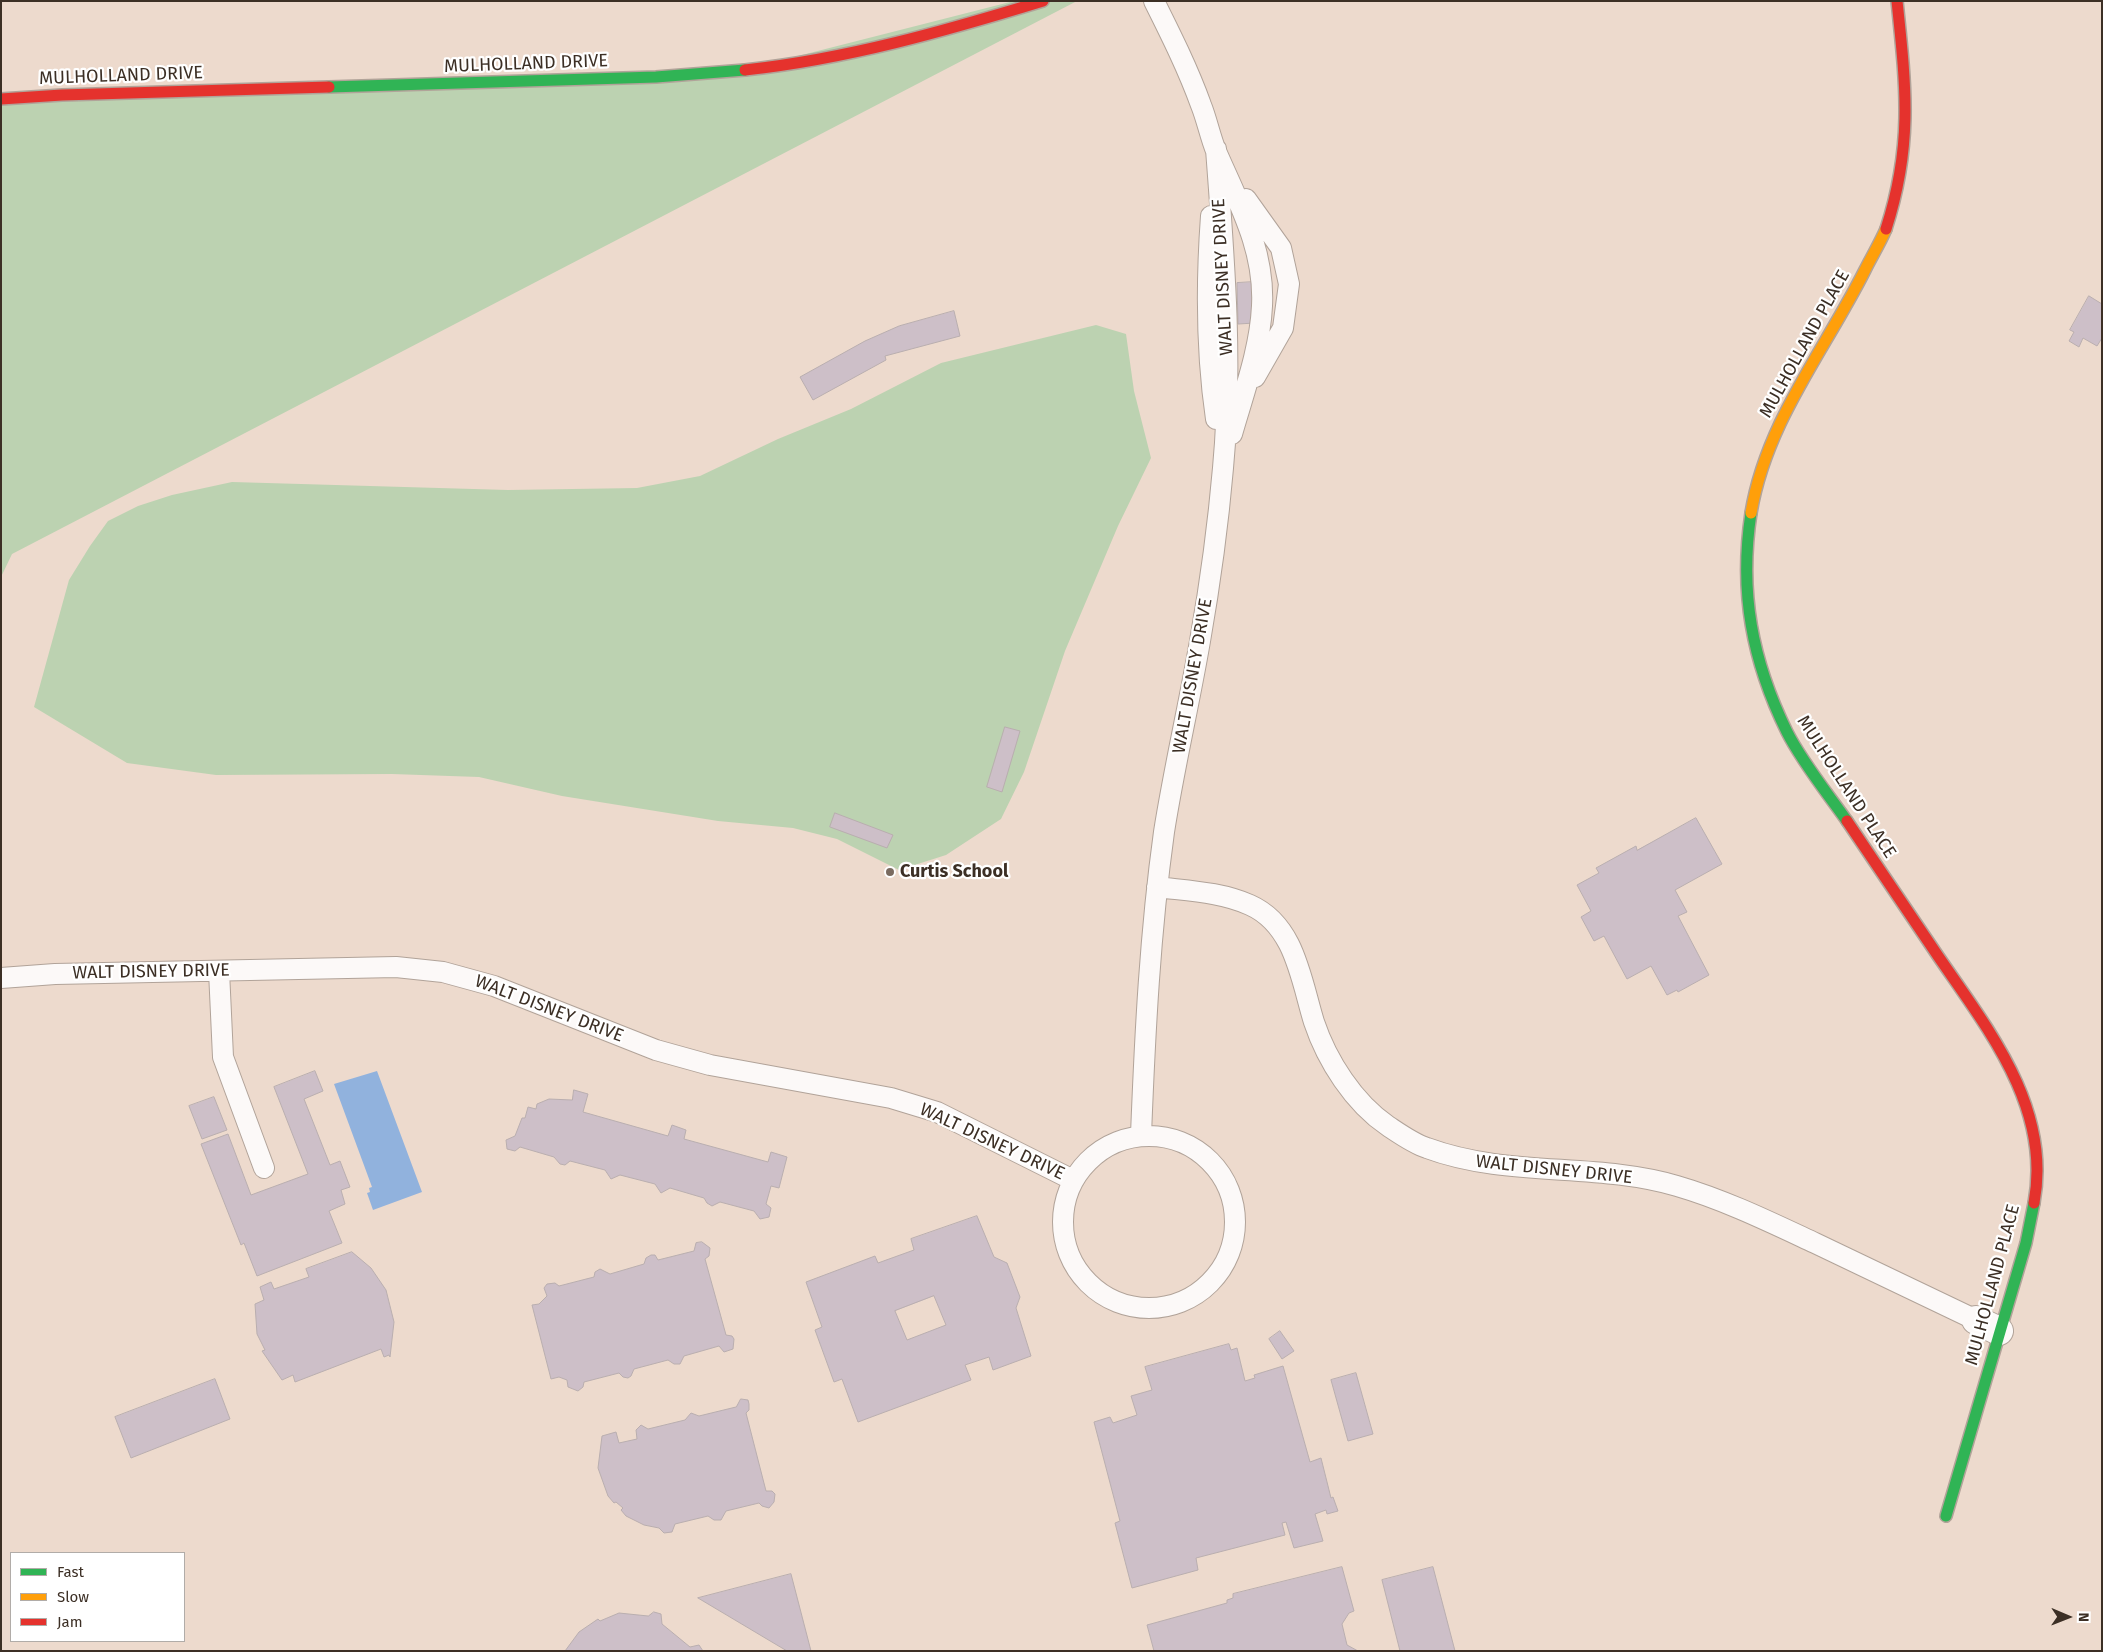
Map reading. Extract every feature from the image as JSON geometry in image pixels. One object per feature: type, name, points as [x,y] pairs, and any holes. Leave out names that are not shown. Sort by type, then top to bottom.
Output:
[{"type":"street","name":"MULHOLLAND DRIVE","points":[[1,99],[62,95],[646,78],[743,70],[829,58],[912,40],[1043,1]]},
{"type":"street","name":"MULHOLLAND PLACE","points":[[1897,1],[1906,130],[1900,181],[1886,231],[1857,288],[1802,379],[1766,459],[1756,486],[1748,538],[1745,589],[1753,642],[1766,686],[1788,734],[2005,1055],[2024,1098],[2034,1144],[2036,1191],[2026,1244],[1988,1326],[1946,1516]]},
{"type":"lane","name":"WALT DISNEY DRIVE","points":[[1154,1],[1201,104],[1216,149],[1244,212],[1256,246],[1260,267],[1262,305],[1259,338],[1224,465]]},
{"type":"lane","name":"WALT DISNEY DRIVE","points":[[1142,1135],[1146,1001],[1157,888],[1165,830],[1201,639],[1216,541],[1224,465],[1227,316],[1216,149]]},
{"type":"lane","name":"WALT DISNEY DRIVE","points":[[1227,174],[1281,248],[1289,284],[1283,328],[1243,396]]},
{"type":"lane","name":"WALT DISNEY DRIVE","points":[[1157,888],[1220,894],[1252,906],[1278,925],[1293,953],[1315,1024],[1331,1060],[1357,1098],[1386,1124],[1425,1148],[1474,1162],[1520,1169],[1626,1176],[1676,1186],[1768,1221],[1988,1326]]},
{"type":"lane","name":"WALT DISNEY DRIVE","points":[[1,978],[55,974],[396,967],[443,972],[494,986],[596,1027],[683,1058],[710,1065],[891,1098],[937,1112],[1073,1180]]},
{"type":"lane","points":[[219,970],[223,1057],[264,1168]]},
{"type":"lane","name":"WALT DISNEY DRIVE","points":[[1142,1135],[1173,1138],[1192,1144],[1223,1176],[1234,1204],[1234,1236],[1226,1262],[1209,1284],[1187,1300],[1163,1308],[1136,1308],[1115,1302],[1093,1288],[1076,1269],[1064,1243],[1062,1213],[1073,1180],[1090,1157],[1114,1142],[1142,1135]]},
{"type":"green space","points":[[1014,1],[1077,1],[12,554],[1,577],[1,99],[743,70]]},
{"type":"green space","points":[[1096,325],[1126,334],[1134,391],[1151,458],[1118,526],[1065,651],[1024,772],[1001,819],[946,855],[899,870],[837,839],[793,828],[718,821],[562,796],[479,777],[392,774],[216,775],[127,763],[34,707],[69,580],[108,521],[138,506],[172,495],[232,482],[508,490],[637,488],[700,476],[778,439],[851,409],[941,363]]},
{"type":"water","points":[[377,1071],[422,1192],[373,1210],[367,1193],[370,1192],[369,1188],[372,1187],[334,1084]]},
{"type":"building","points":[[1254,282],[1255,323],[1238,324],[1237,283]]},
{"type":"building","points":[[2089,296],[2102,304],[2102,338],[2097,346],[2083,338],[2079,347],[2069,341],[2074,332],[2070,330]]},
{"type":"building","points":[[954,311],[960,336],[885,356],[886,360],[813,400],[800,377],[865,341],[899,326]]},
{"type":"building","points":[[1005,727],[1020,731],[1002,792],[987,787]]},
{"type":"building","points":[[835,813],[893,835],[887,848],[830,827]]},
{"type":"building","points":[[1696,818],[1722,864],[1675,890],[1687,912],[1678,916],[1709,975],[1678,992],[1677,990],[1667,995],[1651,966],[1627,979],[1604,936],[1594,941],[1581,917],[1591,911],[1577,885],[1599,873],[1596,868],[1636,846],[1637,850]]},
{"type":"building","points":[[315,1071],[323,1091],[304,1099],[330,1165],[340,1161],[350,1187],[341,1190],[345,1204],[329,1211],[342,1243],[257,1276],[244,1243],[241,1245],[201,1144],[228,1134],[251,1195],[308,1174],[274,1087]]},
{"type":"building","points":[[574,1090],[588,1094],[583,1112],[668,1136],[672,1125],[686,1130],[684,1139],[768,1162],[771,1152],[787,1157],[779,1188],[771,1186],[766,1204],[771,1208],[769,1217],[760,1219],[754,1211],[720,1202],[712,1206],[704,1198],[670,1188],[661,1193],[655,1184],[620,1175],[611,1179],[605,1170],[570,1161],[565,1165],[560,1164],[554,1157],[520,1147],[515,1151],[507,1149],[506,1140],[515,1136],[522,1118],[525,1118],[528,1107],[536,1109],[537,1104],[549,1099],[572,1100]]},
{"type":"building","points":[[214,1097],[227,1130],[202,1139],[189,1106]]},
{"type":"building","points":[[977,1216],[994,1257],[1007,1263],[1020,1297],[1016,1308],[1031,1356],[993,1370],[989,1357],[965,1365],[971,1380],[858,1422],[842,1379],[834,1382],[815,1330],[822,1327],[806,1282],[875,1256],[878,1263],[914,1250],[911,1239]],"holes":[[[934,1296],[946,1325],[907,1340],[895,1311]]]},
{"type":"building","points":[[702,1242],[710,1248],[709,1256],[705,1259],[726,1335],[732,1336],[734,1339],[733,1349],[724,1352],[719,1346],[684,1356],[680,1364],[674,1364],[668,1360],[634,1369],[628,1378],[623,1377],[619,1373],[584,1382],[583,1387],[578,1391],[568,1387],[567,1380],[559,1377],[551,1379],[532,1305],[539,1304],[547,1296],[544,1288],[547,1284],[555,1283],[559,1286],[594,1277],[595,1272],[600,1269],[610,1274],[644,1264],[646,1258],[651,1255],[655,1255],[658,1260],[694,1251],[696,1243]]},
{"type":"building","points":[[352,1252],[371,1268],[386,1290],[394,1322],[390,1357],[389,1355],[384,1357],[381,1349],[295,1382],[293,1375],[282,1380],[262,1351],[265,1350],[257,1334],[255,1304],[264,1300],[260,1287],[271,1282],[274,1289],[309,1277],[306,1269]]},
{"type":"building","points":[[1280,1331],[1294,1351],[1282,1359],[1269,1339]]},
{"type":"building","points":[[1229,1344],[1231,1350],[1237,1348],[1245,1381],[1255,1378],[1254,1375],[1283,1366],[1310,1462],[1321,1458],[1331,1498],[1333,1497],[1338,1511],[1327,1514],[1326,1510],[1315,1514],[1323,1541],[1294,1548],[1286,1522],[1282,1523],[1285,1535],[1196,1558],[1198,1570],[1132,1588],[1115,1523],[1120,1521],[1094,1422],[1110,1417],[1113,1423],[1137,1415],[1131,1396],[1152,1390],[1145,1367]]},
{"type":"building","points":[[1356,1373],[1373,1434],[1348,1441],[1331,1380]]},
{"type":"building","points":[[215,1379],[230,1419],[131,1458],[115,1417]]},
{"type":"building","points":[[741,1399],[748,1400],[749,1410],[746,1413],[766,1491],[772,1491],[775,1494],[774,1502],[769,1508],[759,1503],[726,1511],[721,1520],[714,1520],[708,1516],[675,1524],[672,1532],[664,1533],[659,1528],[644,1525],[626,1516],[621,1510],[623,1508],[616,1502],[614,1503],[608,1496],[598,1468],[602,1436],[616,1432],[619,1443],[637,1439],[636,1430],[641,1425],[648,1429],[685,1420],[691,1413],[699,1416],[736,1407]]},
{"type":"building","points":[[1342,1567],[1354,1611],[1349,1613],[1342,1624],[1347,1645],[1358,1651],[1154,1651],[1147,1625],[1227,1603],[1227,1600],[1233,1598],[1233,1594]]},
{"type":"building","points":[[1433,1567],[1455,1651],[1400,1651],[1382,1580]]},
{"type":"building","points":[[791,1574],[811,1651],[787,1651],[698,1598]]},
{"type":"building","points":[[654,1612],[661,1614],[662,1624],[690,1647],[699,1645],[703,1651],[565,1651],[579,1632],[598,1619],[600,1621],[619,1613],[648,1616]]},
{"type":"traffic: fast","points":[[329,87],[656,77],[745,70]]},
{"type":"traffic: fast","points":[[1751,513],[1748,542],[1748,598],[1751,626],[1765,679],[1793,743],[1847,821]]},
{"type":"traffic: fast","points":[[1946,1516],[2026,1243],[2034,1203]]},
{"type":"traffic: slow","points":[[1751,513],[1759,480],[1783,417],[1849,300],[1886,229]]},
{"type":"traffic: jam","points":[[745,70],[821,59],[896,43],[1043,1]]},
{"type":"traffic: jam","points":[[1886,229],[1895,199],[1904,143],[1905,89],[1897,1]]},
{"type":"traffic: jam","points":[[1,99],[62,95],[329,87]]},
{"type":"traffic: jam","points":[[1847,821],[1977,1012],[2012,1071],[2025,1102],[2034,1135],[2037,1168],[2034,1203]]},
{"type":"place","name":"Curtis School","points":[[890,872]]}]
